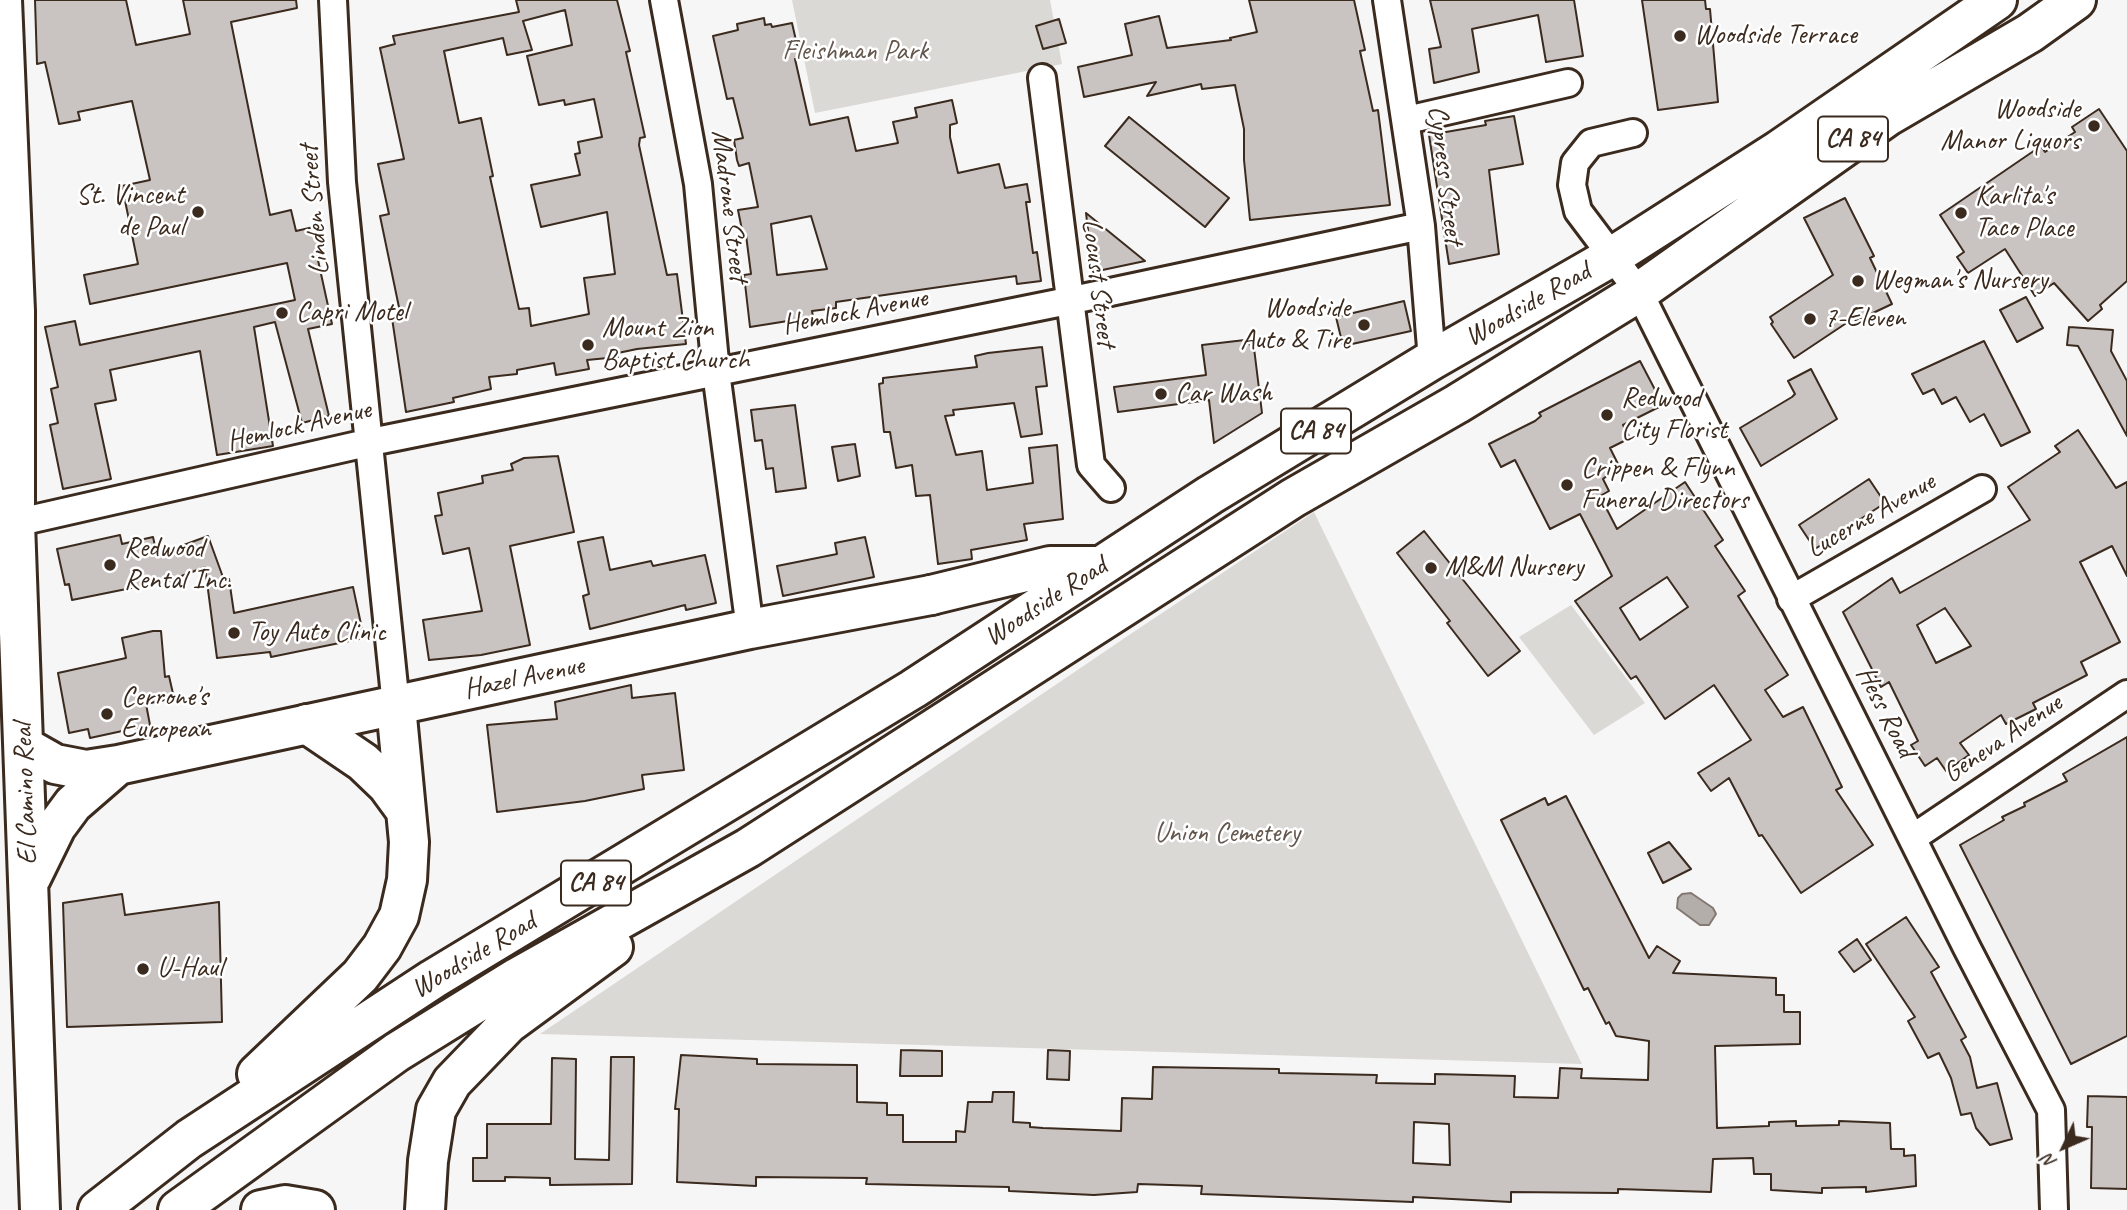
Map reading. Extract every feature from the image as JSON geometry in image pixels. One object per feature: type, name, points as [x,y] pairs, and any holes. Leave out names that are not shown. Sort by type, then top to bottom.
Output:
[{"type":"main road","name":"El Camino Real","points":[[2,0],[7,312],[40,1210]]},
{"type":"main road","name":"Woodside Road","points":[[98,1210],[189,1139],[433,979],[913,689],[1210,495],[1432,360],[1613,256],[1779,150],[1997,0]]},
{"type":"main road","name":"Woodside Road","points":[[178,1210],[397,1052],[518,977],[748,848],[1293,498],[1457,404],[1639,292],[1878,122],[2030,33],[2076,0]]},
{"type":"main road","name":"Hazel Avenue","points":[[24,747],[55,764],[86,770],[118,765],[750,629],[931,595],[1050,566],[1101,566]]},
{"type":"main road","points":[[189,1139],[360,975],[382,947],[399,916],[407,880],[409,842],[396,706]]},
{"type":"main road","points":[[307,724],[363,762],[387,785],[406,811]]},
{"type":"main road","name":"Hazel Avenue","points":[[28,883],[56,827],[73,804],[118,765]]},
{"type":"main road","points":[[425,1210],[436,1110],[452,1082],[469,1062],[508,1024],[748,848]]},
{"type":"main road","points":[[261,1210],[285,1205],[315,1210]]},
{"type":"street","name":"Linden Street","points":[[333,0],[342,182],[371,442],[396,706]]},
{"type":"street","name":"Cypress Street","points":[[1387,0],[1421,226],[1432,360]]},
{"type":"street","name":"Madrone Street","points":[[668,1],[698,184],[716,372],[750,629]]},
{"type":"street","name":"Locust Street","points":[[1042,78],[1068,301],[1091,465],[1111,488]]},
{"type":"street","points":[[1407,120],[1568,83]]},
{"type":"street","name":"Hess Road","points":[[1633,133],[1591,143],[1576,163],[1572,185],[1578,211],[1639,292],[1791,599],[1914,837],[1967,948],[2052,1110],[2054,1210]]},
{"type":"street","name":"Hemlock Avenue","points":[[15,523],[371,442],[1068,301],[1421,226]]},
{"type":"street","name":"Lucerne Avenue","points":[[1791,599],[1982,489]]},
{"type":"street","name":"Geneva Avenue","points":[[1914,837],[2127,694]]},
{"type":"green space","name":"Fleishman Park","points":[[792,0],[1050,0],[1062,64],[815,113]]},
{"type":"green space","name":"Union Cemetery","points":[[1314,512],[1582,1064],[540,1034],[1138,629]]},
{"type":"green space","points":[[1571,605],[1645,703],[1594,735],[1519,637]]},
{"type":"shaded area","points":[[1691,893],[1713,908],[1716,914],[1709,925],[1700,925],[1677,908],[1678,898],[1682,894]]},
{"type":"building","points":[[35,0],[126,0],[136,45],[190,34],[183,0],[296,0],[297,8],[231,22],[270,215],[291,210],[296,231],[318,226],[323,250],[316,251],[332,324],[308,329],[329,416],[302,423],[275,322],[254,327],[273,446],[217,455],[200,351],[110,370],[116,400],[95,404],[111,479],[63,489],[50,425],[58,423],[51,389],[58,387],[45,327],[75,321],[80,345],[295,300],[287,263],[90,304],[84,275],[138,264],[122,186],[150,180],[132,101],[78,112],[80,120],[59,124],[45,62],[37,64]]},
{"type":"building","points":[[516,0],[617,0],[630,51],[626,52],[645,137],[640,138],[639,145],[667,275],[677,274],[686,344],[637,349],[618,353],[618,357],[587,360],[589,369],[556,375],[554,363],[517,370],[517,374],[489,377],[491,389],[453,398],[454,402],[406,412],[392,318],[401,317],[380,216],[389,214],[378,164],[404,159],[380,48],[395,44],[393,36],[519,12]],"holes":[[[565,10],[572,45],[527,56],[539,105],[564,100],[565,105],[594,99],[602,137],[578,142],[580,153],[575,154],[580,175],[531,185],[541,227],[607,212],[615,274],[584,278],[589,314],[531,326],[529,308],[519,309],[490,177],[493,176],[481,118],[459,123],[444,51],[503,38],[507,55],[532,50],[523,21]]]},
{"type":"building","points":[[1249,0],[1354,0],[1365,50],[1360,51],[1373,111],[1378,110],[1390,205],[1250,220],[1244,129],[1235,85],[1202,89],[1201,84],[1147,96],[1156,82],[1084,97],[1078,67],[1132,55],[1125,24],[1159,16],[1167,48],[1231,40],[1230,38],[1257,32]]},
{"type":"building","points":[[1430,0],[1574,0],[1583,56],[1546,62],[1538,15],[1472,29],[1479,72],[1434,83],[1429,49],[1441,47]]},
{"type":"building","name":"Woodside Terrace","points":[[1642,0],[1705,0],[1706,9],[1710,9],[1718,102],[1658,110]]},
{"type":"building","points":[[764,18],[765,25],[771,24],[772,27],[792,23],[800,58],[795,59],[810,125],[848,117],[856,151],[898,143],[893,122],[917,117],[915,108],[952,100],[957,123],[950,125],[950,137],[958,173],[999,164],[1005,188],[1027,184],[1030,202],[1026,202],[1033,253],[1037,252],[1041,281],[1017,284],[1016,276],[836,302],[836,308],[812,311],[813,317],[750,327],[744,275],[751,274],[746,235],[743,235],[738,210],[758,207],[749,163],[739,166],[737,160],[734,140],[743,138],[733,98],[727,99],[713,36],[738,30],[737,24]],"holes":[[[811,216],[827,269],[777,275],[771,224]]]},
{"type":"building","points":[[1059,19],[1066,43],[1043,49],[1036,26]]},
{"type":"building","points":[[2099,109],[2127,151],[2127,281],[2100,305],[2102,309],[2088,321],[2054,283],[2035,296],[2005,249],[1968,273],[1957,257],[1964,252],[1940,215],[2041,146],[2045,152],[2075,132],[2072,127]]},
{"type":"building","points":[[1514,116],[1523,164],[1489,170],[1499,254],[1449,264],[1429,135],[1486,125],[1485,121]]},
{"type":"building","points":[[1129,117],[1229,198],[1205,227],[1105,146]]},
{"type":"building","points":[[1845,198],[1874,256],[1870,258],[1892,304],[1856,321],[1854,318],[1794,358],[1771,324],[1773,322],[1770,317],[1833,275],[1804,218]]},
{"type":"building","points":[[1086,213],[1145,261],[1093,272]]},
{"type":"building","points":[[2026,297],[2043,328],[2017,342],[2000,310]]},
{"type":"building","name":"Woodside Auto & Tire","points":[[1404,301],[1411,331],[1343,346],[1336,317]]},
{"type":"building","points":[[2069,327],[2113,330],[2111,351],[2127,381],[2127,436],[2078,346],[2067,345]]},
{"type":"building","points":[[1245,340],[1254,348],[1262,413],[1214,443],[1209,400],[1118,412],[1114,387],[1206,375],[1202,345]]},
{"type":"building","points":[[1984,341],[2030,432],[2001,446],[1984,414],[1970,422],[1956,397],[1942,404],[1934,389],[1923,394],[1912,374]]},
{"type":"building","points":[[1042,347],[1047,386],[1036,387],[1042,434],[1021,437],[1014,403],[953,410],[954,415],[945,416],[956,455],[982,451],[987,490],[1033,483],[1029,448],[1057,445],[1063,519],[1024,524],[1027,540],[971,550],[972,559],[938,564],[930,495],[916,496],[912,465],[896,468],[890,432],[884,432],[879,384],[883,383],[883,378],[977,367],[975,356],[988,353]]},
{"type":"building","points":[[1640,361],[1663,405],[1623,425],[1630,438],[1610,448],[1619,466],[1603,479],[1609,491],[1600,496],[1617,529],[1685,482],[1723,540],[1715,546],[1745,591],[1738,596],[1788,675],[1765,690],[1783,717],[1803,707],[1842,787],[1836,790],[1873,845],[1801,893],[1762,835],[1759,836],[1729,778],[1711,791],[1698,773],[1751,740],[1714,685],[1665,719],[1636,676],[1631,679],[1575,601],[1612,576],[1580,514],[1550,529],[1515,460],[1501,467],[1489,444],[1535,421],[1541,416],[1539,413]],"holes":[[[1667,577],[1688,607],[1640,640],[1620,608]]]},
{"type":"building","points":[[1811,369],[1837,419],[1761,466],[1740,428],[1792,397],[1795,394],[1788,381]]},
{"type":"building","points":[[795,405],[806,488],[776,492],[773,468],[766,469],[762,440],[755,441],[751,410]]},
{"type":"building","points":[[2078,430],[2116,488],[2127,482],[2127,576],[2112,546],[2080,562],[2120,642],[2081,662],[2087,675],[2033,703],[2036,709],[2006,724],[2001,715],[1960,743],[1969,755],[1946,771],[1937,758],[1925,766],[1911,745],[1918,741],[1889,682],[1881,687],[1843,612],[1892,578],[1900,593],[2030,520],[2008,487],[2060,452],[2055,446]],"holes":[[[1945,608],[1971,646],[1936,663],[1917,625]]]},
{"type":"building","points":[[855,444],[860,476],[838,481],[832,447]]},
{"type":"building","points":[[558,456],[574,532],[510,546],[530,645],[481,655],[429,660],[423,620],[482,611],[469,548],[443,554],[435,516],[442,515],[438,493],[483,483],[482,476],[513,470],[511,464],[524,458]]},
{"type":"building","points":[[1869,479],[1885,503],[1815,549],[1799,525]]},
{"type":"building","points":[[1424,531],[1520,651],[1488,676],[1447,623],[1450,621],[1397,553]]},
{"type":"building","points":[[120,535],[122,544],[153,537],[157,555],[208,536],[224,580],[229,579],[234,613],[353,587],[364,638],[271,657],[270,652],[217,658],[205,567],[171,580],[72,600],[69,584],[65,585],[57,549]]},
{"type":"building","points":[[603,537],[610,570],[651,561],[653,566],[705,555],[716,603],[686,610],[685,605],[590,629],[583,596],[589,594],[578,542]]},
{"type":"building","points":[[865,537],[874,577],[783,596],[777,566],[837,554],[835,543]]},
{"type":"building","points":[[161,631],[165,677],[169,676],[174,698],[146,704],[150,725],[90,738],[88,729],[69,733],[58,673],[126,658],[122,638]]},
{"type":"building","points":[[631,685],[632,698],[675,693],[684,770],[642,775],[644,789],[585,801],[497,812],[487,725],[557,719],[555,702]]},
{"type":"building","points":[[2127,737],[2127,1036],[2071,1064],[1960,845],[2004,820],[2002,817],[2025,806],[2024,803],[2067,781],[2063,774]]},
{"type":"building","points":[[1566,796],[1649,958],[1657,946],[1680,961],[1673,973],[1776,978],[1776,995],[1784,995],[1784,1012],[1800,1012],[1800,1044],[1715,1046],[1717,1128],[1769,1126],[1769,1122],[1796,1121],[1796,1126],[1839,1125],[1839,1121],[1890,1123],[1891,1149],[1904,1149],[1904,1156],[1915,1155],[1916,1186],[1866,1192],[1866,1187],[1822,1188],[1822,1193],[1771,1190],[1771,1174],[1754,1174],[1753,1158],[1713,1159],[1711,1192],[1618,1189],[1618,1193],[1511,1192],[1511,1202],[1413,1197],[1413,1202],[1201,1194],[1202,1186],[1138,1184],[1137,1192],[1094,1195],[1009,1191],[1009,1187],[866,1184],[867,1178],[756,1177],[756,1186],[677,1182],[679,1109],[675,1109],[681,1055],[757,1059],[757,1064],[857,1065],[857,1102],[887,1103],[887,1115],[903,1115],[903,1142],[956,1142],[956,1131],[965,1132],[968,1102],[992,1102],[993,1092],[1014,1092],[1013,1122],[1030,1123],[1030,1127],[1121,1131],[1122,1098],[1152,1099],[1153,1067],[1279,1069],[1279,1073],[1377,1075],[1376,1083],[1435,1084],[1435,1074],[1515,1076],[1514,1097],[1558,1098],[1560,1068],[1582,1069],[1581,1078],[1648,1080],[1649,1041],[1616,1036],[1609,1022],[1606,1024],[1588,988],[1584,990],[1501,820],[1545,798],[1548,805]],"holes":[[[1414,1122],[1449,1124],[1450,1165],[1413,1163]]]},
{"type":"building","points":[[1669,842],[1691,869],[1663,883],[1648,853]]},
{"type":"building","name":"U-Haul","points":[[122,894],[125,915],[219,902],[222,1022],[67,1027],[63,903]]},
{"type":"building","points":[[1906,917],[1939,967],[1931,972],[1966,1037],[1961,1040],[1970,1057],[1977,1088],[1997,1083],[2012,1139],[1990,1145],[1976,1128],[1971,1113],[1961,1115],[1951,1078],[1939,1053],[1928,1058],[1908,1021],[1915,1017],[1866,944]]},
{"type":"building","points":[[1857,939],[1871,960],[1854,972],[1839,952]]},
{"type":"building","points":[[901,1050],[942,1051],[942,1076],[900,1076]]},
{"type":"building","points":[[1048,1050],[1070,1051],[1069,1080],[1047,1079]]},
{"type":"building","points":[[611,1057],[634,1057],[632,1184],[550,1185],[550,1178],[505,1177],[505,1181],[473,1181],[473,1158],[487,1158],[487,1124],[551,1124],[552,1058],[576,1059],[575,1159],[609,1160]]},
{"type":"building","points":[[2088,1096],[2127,1097],[2127,1189],[2091,1188],[2092,1127],[2087,1127]]},
{"type":"place","name":"Woodside Terrace","points":[[1680,36]]},
{"type":"place","name":"Woodside Manor Liquors","points":[[2094,126]]},
{"type":"place","name":"St. Vincent de Paul","points":[[198,212]]},
{"type":"place","name":"Karlita's Taco Place","points":[[1961,213]]},
{"type":"place","name":"Wegman's Nursery","points":[[1858,281]]},
{"type":"place","name":"Capri Motel","points":[[282,313]]},
{"type":"place","name":"7-Eleven","points":[[1810,319]]},
{"type":"place","name":"Woodside Auto & Tire","points":[[1364,325]]},
{"type":"place","name":"Mount Zion Baptist Church","points":[[588,345]]},
{"type":"place","name":"Car Wash","points":[[1161,394]]},
{"type":"place","name":"Redwood City Florist","points":[[1607,415]]},
{"type":"place","name":"Crippen & Flynn Funeral Directors","points":[[1567,485]]},
{"type":"place","name":"Redwood Rental Inc.","points":[[110,565]]},
{"type":"place","name":"M&M Nursery","points":[[1431,568]]},
{"type":"place","name":"Toy Auto Clinic","points":[[234,633]]},
{"type":"place","name":"Cerrone's European","points":[[107,714]]},
{"type":"place","name":"U-Haul","points":[[143,969]]}]
